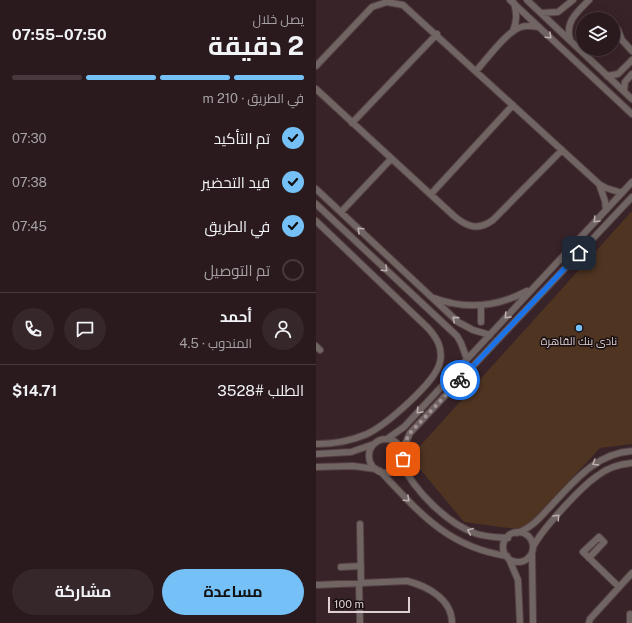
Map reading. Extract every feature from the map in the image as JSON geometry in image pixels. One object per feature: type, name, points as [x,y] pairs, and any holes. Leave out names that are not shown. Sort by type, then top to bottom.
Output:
[{"type":"street","points":[[527,0],[576,46]]},
{"type":"street","points":[[571,41],[568,32],[569,24],[579,9],[589,0]]},
{"type":"street","points":[[541,13],[558,12],[572,1],[579,9]]},
{"type":"street","points":[[316,66],[366,12],[380,3],[387,2],[403,5],[437,34],[599,184],[622,193]]},
{"type":"street","points":[[512,2],[632,114]]},
{"type":"street","points":[[512,2],[517,13],[513,31]]},
{"type":"street","points":[[476,70],[513,31],[526,26],[539,27]]},
{"type":"street","points":[[352,123],[437,34]]},
{"type":"street","points":[[620,35],[622,40],[632,51]]},
{"type":"street","points":[[578,63],[584,56]]},
{"type":"street","points":[[586,56],[632,98]]},
{"type":"street","points":[[607,76],[618,74],[632,60]]},
{"type":"street","points":[[624,91],[625,82],[632,74]]},
{"type":"street","points":[[316,90],[461,222],[469,226],[478,228],[486,226],[562,150]]},
{"type":"street","points":[[431,194],[513,105]]},
{"type":"street","points":[[341,212],[391,159]]},
{"type":"street","points":[[316,454],[351,452],[387,439],[404,427],[632,182]]},
{"type":"street","points":[[599,184],[604,196],[606,210]]},
{"type":"street","points":[[316,189],[430,296],[465,326],[490,334]]},
{"type":"street","points":[[632,197],[410,433],[402,451],[401,463],[415,486],[449,519],[476,534],[508,538],[535,524],[589,467],[612,455],[632,451]]},
{"type":"street","points":[[316,204],[457,336],[462,343],[467,359]]},
{"type":"street","points":[[316,221],[428,328],[439,344],[441,353],[440,362],[431,378],[394,416],[385,423],[355,438],[333,443],[316,444]]},
{"type":"street","points":[[430,296],[458,305],[481,306],[503,302],[532,289]]},
{"type":"street","points":[[481,306],[481,322]]},
{"type":"street","points":[[387,439],[398,444],[402,451]]},
{"type":"street","points":[[375,443],[369,454],[371,462],[440,530],[473,548],[520,562],[527,560],[532,554]]},
{"type":"street","points":[[316,467],[353,466],[392,471],[401,463]]},
{"type":"street","points":[[540,623],[533,622],[533,547],[543,531],[597,476],[617,466],[632,463]]},
{"type":"street","points":[[360,524],[360,623]]},
{"type":"street","points":[[517,533],[528,536],[533,547]]},
{"type":"street","points":[[589,558],[603,541],[598,537],[584,552],[589,558],[619,587]]},
{"type":"street","points":[[508,538],[504,547],[518,580],[520,623]]},
{"type":"street","points":[[341,567],[361,566]]},
{"type":"street","points":[[583,623],[589,621],[632,573]]},
{"type":"street","points":[[316,585],[407,581],[419,584],[440,597],[447,606],[452,618],[452,623]]},
{"type":"street","points":[[630,614],[630,623]]},
{"type":"shaded area","name":"نادى بنك القاهرة","points":[[632,211],[632,444],[600,448],[524,530],[464,522],[410,457]]},
{"type":"way so far","points":[[403,459],[402,451],[406,438],[460,380]]},
{"type":"place","name":"نادى بنك القاهرة","points":[[579,328]]},
{"type":"route","points":[[460,380],[579,253]]}]
